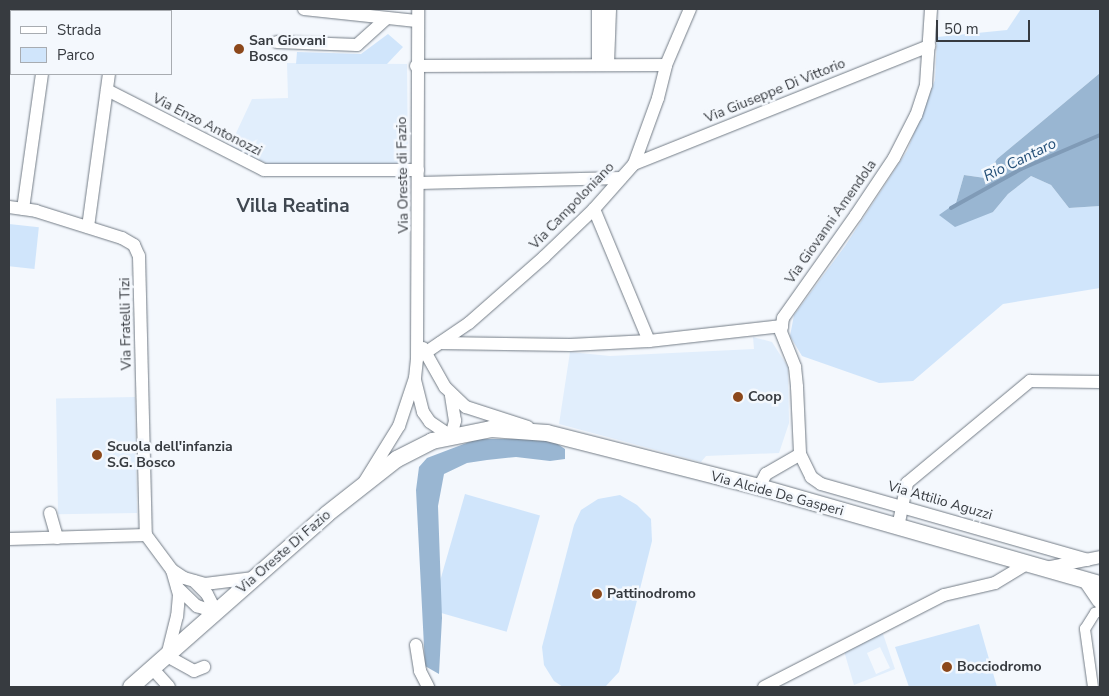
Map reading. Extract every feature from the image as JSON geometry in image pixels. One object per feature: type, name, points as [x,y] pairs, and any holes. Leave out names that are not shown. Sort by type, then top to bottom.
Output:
[{"type":"street","points":[[306,9],[386,19],[417,15]]},
{"type":"street","points":[[598,9],[603,64]]},
{"type":"street","points":[[603,64],[610,9]]},
{"type":"street","name":"Via Giovanni Amendola","points":[[782,326],[783,318],[856,215],[912,124],[926,85],[931,9]]},
{"type":"street","name":"Via Campoloniano","points":[[425,353],[469,323],[594,208],[634,164],[666,65],[686,11]]},
{"type":"street","name":"Via Oreste di Fazio","points":[[415,378],[419,341],[417,15]]},
{"type":"street","points":[[277,42],[357,45],[386,19]]},
{"type":"street","name":"Via Giuseppe Di Vittorio","points":[[634,164],[928,46]]},
{"type":"street","points":[[416,66],[666,65]]},
{"type":"street","points":[[24,209],[42,75]]},
{"type":"street","points":[[88,227],[108,75]]},
{"type":"street","name":"Via Enzo Antonozzi","points":[[106,90],[264,170],[418,176],[621,178]]},
{"type":"street","name":"Via Fratelli Tizi","points":[[9,207],[24,209],[88,227],[134,244],[139,256],[146,535]]},
{"type":"street","points":[[594,208],[649,341]]},
{"type":"street","points":[[440,343],[570,345],[649,341],[782,326],[781,332],[795,367],[800,454],[766,474],[758,487]]},
{"type":"street","points":[[415,378],[423,412],[430,422],[451,436],[455,415],[451,395],[419,341]]},
{"type":"street","points":[[363,484],[400,426],[415,378]]},
{"type":"street","points":[[898,527],[907,483],[1030,381],[1100,382]]},
{"type":"street","points":[[451,395],[478,412],[547,433]]},
{"type":"street","name":"Via Alcide De Gasperi","points":[[451,436],[491,429],[547,433],[758,487],[1094,583]]},
{"type":"street","name":"Via Oreste Di Fazio","points":[[131,687],[363,484],[397,459],[432,441],[451,436]]},
{"type":"street","name":"Via Attilio Aguzzi","points":[[800,454],[810,477],[821,484],[901,505],[1087,560]]},
{"type":"street","points":[[50,513],[57,538]]},
{"type":"street","points":[[9,539],[146,535],[172,570],[177,587],[177,616],[166,656],[194,671],[204,667]]},
{"type":"street","points":[[1044,568],[1100,557]]},
{"type":"street","points":[[764,687],[944,595],[996,583],[1026,564]]},
{"type":"street","points":[[172,570],[194,581],[207,594],[216,612]]},
{"type":"street","points":[[194,581],[221,583],[254,578]]},
{"type":"street","points":[[1094,583],[1100,600]]},
{"type":"street","points":[[177,587],[198,606],[216,612]]},
{"type":"street","points":[[1093,687],[1085,629],[1095,613],[1100,611]]},
{"type":"street","points":[[416,645],[420,671],[428,687]]},
{"type":"street","points":[[152,668],[169,687]]},
{"type":"shaded area","points":[[287,63],[407,64],[408,163],[274,167],[230,146],[252,99],[288,98]]},
{"type":"shaded area","points":[[1100,73],[1100,206],[1069,208],[1051,185],[1031,176],[1008,194],[993,212],[955,227],[939,215],[956,203],[964,175],[985,178],[997,159]]},
{"type":"shaded area","points":[[753,337],[772,342],[788,367],[789,423],[779,453],[706,456],[701,462],[559,424],[570,352],[610,356],[754,349]]},
{"type":"shaded area","name":"Scuola dell'infanzia S.G. Bosco","points":[[135,397],[137,513],[58,514],[56,398]]},
{"type":"shaded area","points":[[477,439],[535,439],[556,443],[565,449],[565,459],[550,461],[516,457],[487,460],[467,463],[444,474],[438,506],[442,618],[439,674],[425,666],[416,490],[419,467],[427,458]]},
{"type":"shaded area","points":[[882,631],[895,669],[854,685],[844,651]],"holes":[[[880,647],[890,668],[876,674],[867,653]]]},
{"type":"green space","points":[[1021,9],[1100,9],[1100,73],[997,159],[985,178],[964,175],[956,203],[993,212],[1008,194],[1031,176],[1051,185],[1069,208],[1100,206],[1100,288],[1003,304],[913,381],[879,383],[802,356],[790,336],[794,315],[845,246],[907,151],[935,80],[937,37],[1007,30]]},
{"type":"green space","points":[[388,34],[403,47],[387,64],[296,64],[297,52],[361,54]]},
{"type":"green space","points":[[9,224],[39,227],[34,269],[9,266]]},
{"type":"green space","points":[[465,494],[540,515],[507,632],[432,610]]},
{"type":"green space","name":"Pattinodromo","points":[[620,495],[637,505],[651,519],[652,541],[619,672],[605,687],[563,687],[554,681],[544,665],[542,647],[574,525],[581,510],[598,499]]},
{"type":"green space","name":"Bocciodromo","points":[[979,624],[997,687],[909,687],[895,647]]},
{"type":"waterway","name":"Rio Cantaro","points":[[951,208],[1021,169],[1100,135]]},
{"type":"place","name":"San Giovani Bosco","points":[[239,49]]},
{"type":"place","name":"Coop","points":[[738,397]]},
{"type":"place","name":"Scuola dell'infanzia S.G. Bosco","points":[[97,455]]},
{"type":"place","name":"Pattinodromo","points":[[597,594]]},
{"type":"place","name":"Bocciodromo","points":[[947,667]]},
{"type":"district","name":"Villa Reatina","points":[[293,207]]}]
